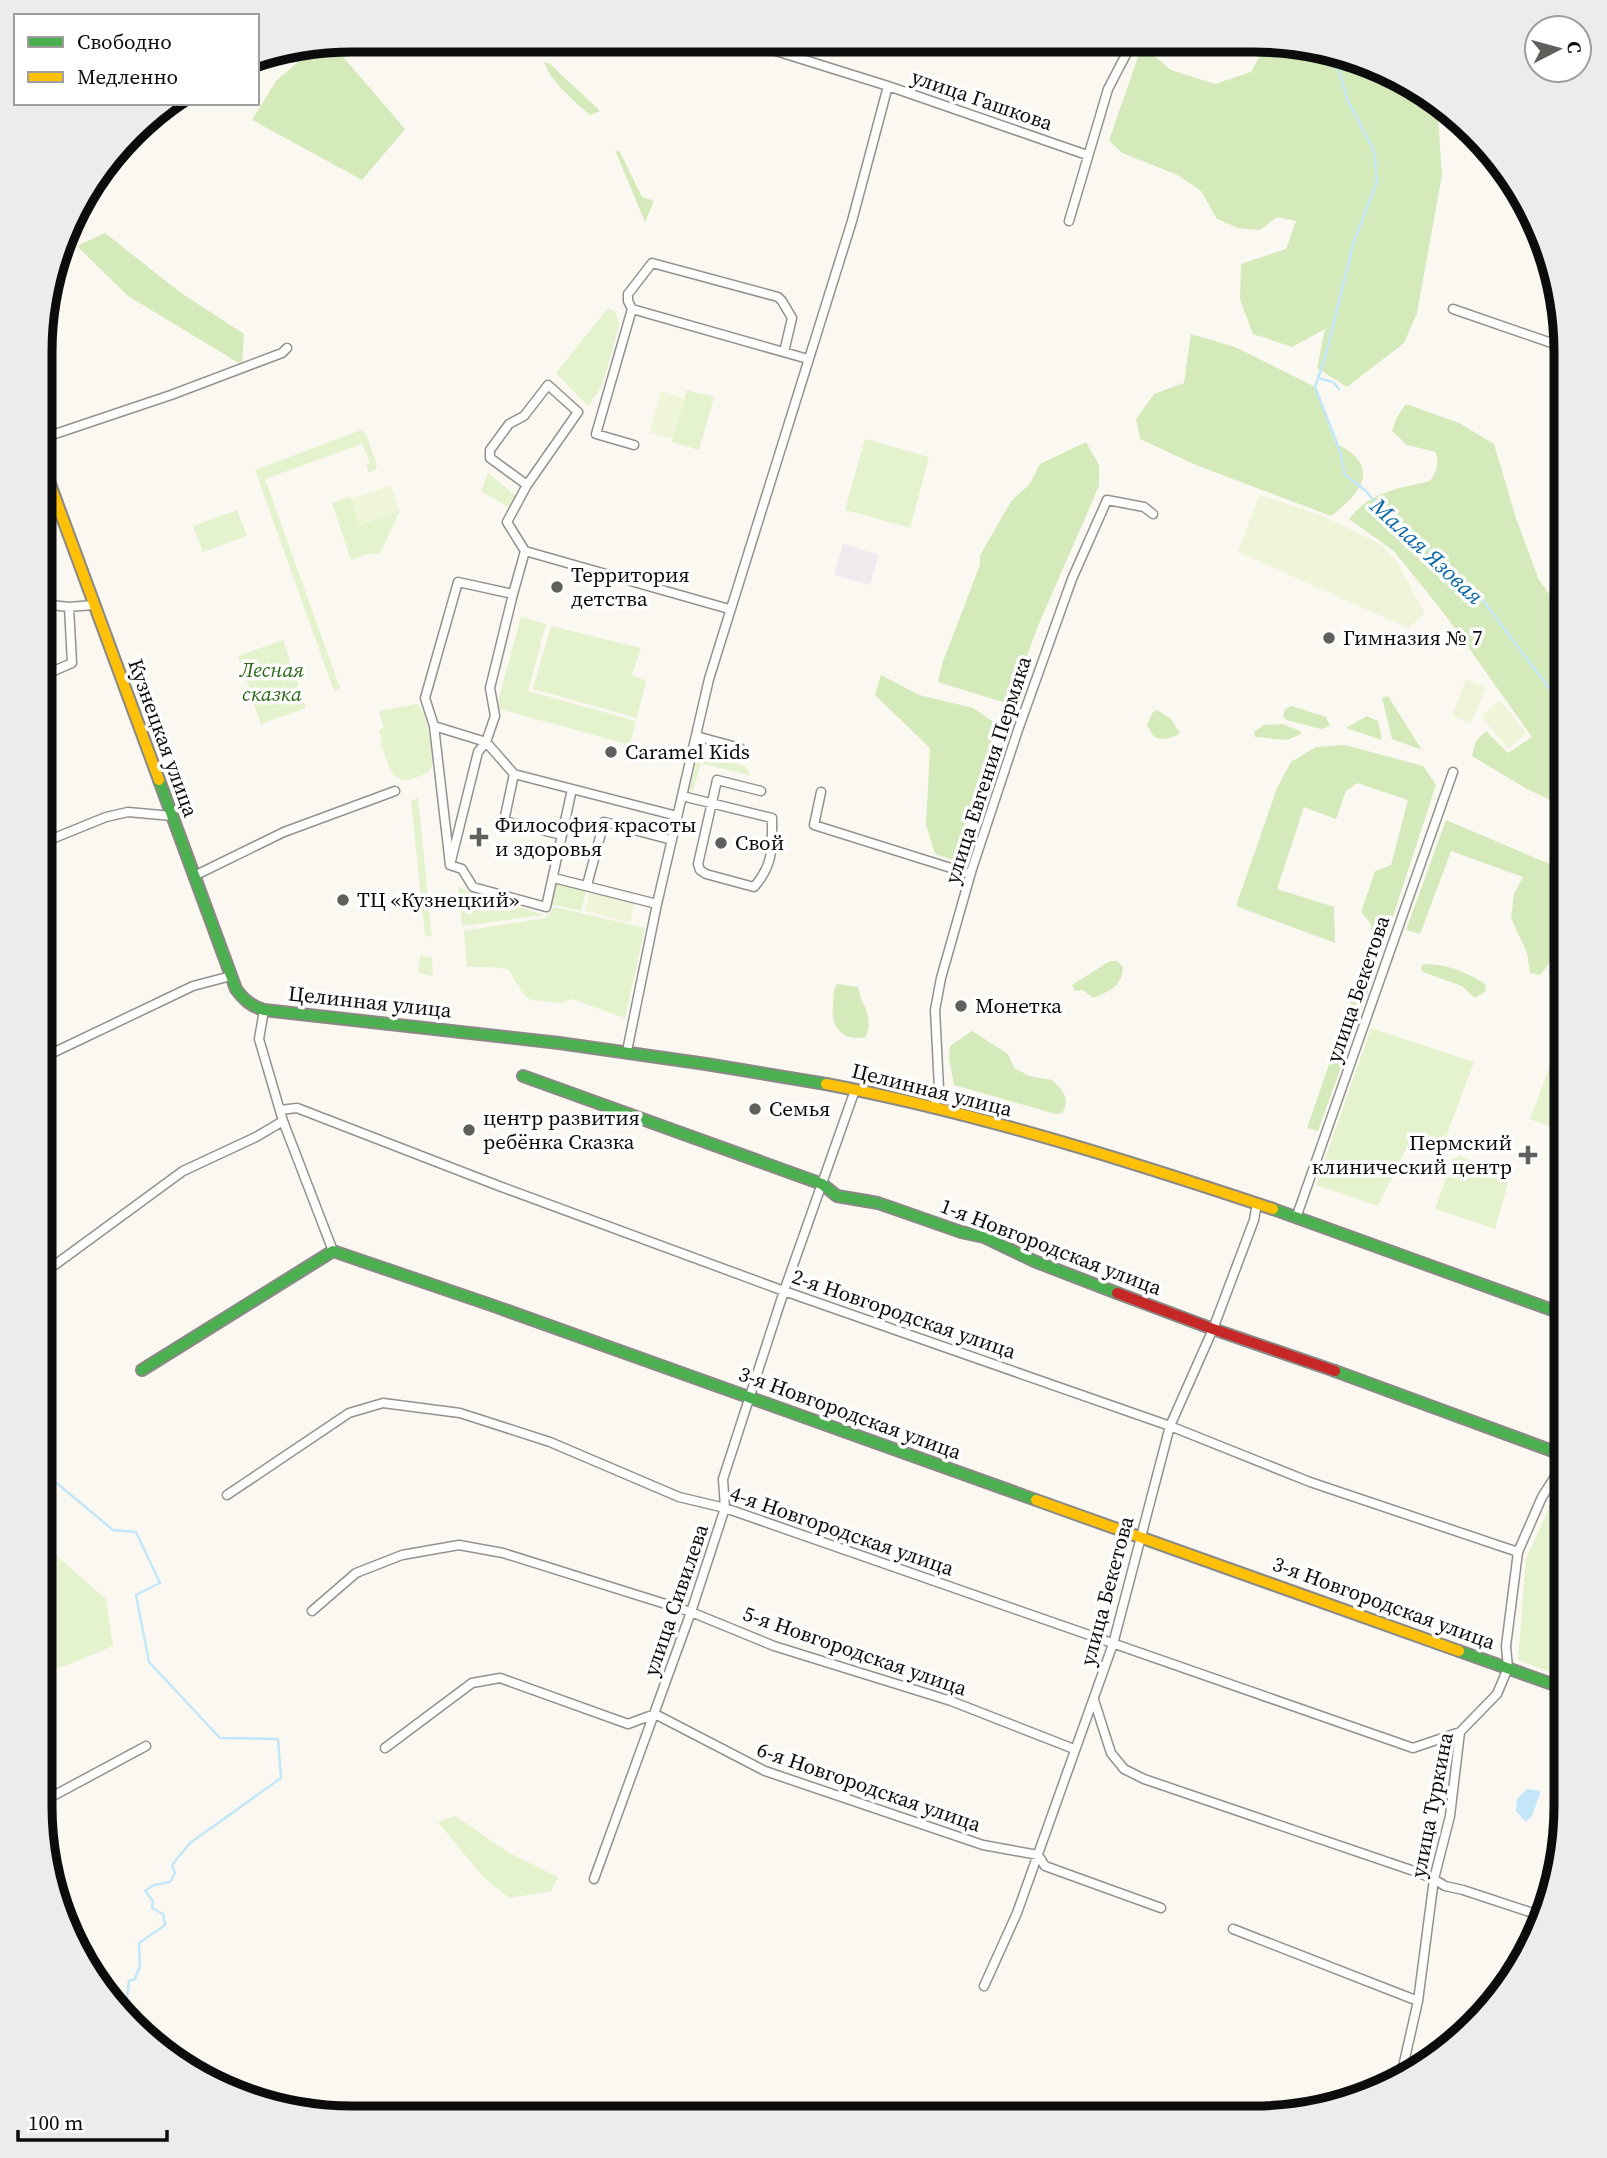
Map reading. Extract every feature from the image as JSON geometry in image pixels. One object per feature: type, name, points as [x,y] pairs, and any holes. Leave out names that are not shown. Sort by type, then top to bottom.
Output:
[{"type":"street","name":"улица Гашкова","points":[[779,52],[888,86],[1087,155]]},
{"type":"street","points":[[1069,221],[1108,89],[1127,52]]},
{"type":"street","points":[[627,1051],[671,840],[709,679],[852,220],[888,86]]},
{"type":"street","points":[[634,445],[596,434],[632,309],[628,294],[652,263],[778,298],[792,318],[784,352]]},
{"type":"street","points":[[632,309],[808,359]]},
{"type":"street","points":[[1453,309],[1554,344]]},
{"type":"street","points":[[53,435],[171,395],[282,353],[287,348]]},
{"type":"street","points":[[527,485],[489,458],[489,450],[509,424],[524,416],[548,385],[578,412],[527,485],[507,522],[525,551],[729,608]]},
{"type":"street","name":"Кузнецкая улица","points":[[53,493],[231,976],[243,1000],[264,1010]]},
{"type":"street","name":"улица Евгения Пермяка","points":[[934,1108],[939,1088],[936,1010],[941,978],[970,874],[1072,579],[1107,500],[1144,507],[1153,514]]},
{"type":"street","points":[[450,864],[478,752],[486,742],[495,716],[490,688],[525,551]]},
{"type":"street","points":[[450,864],[434,726],[425,698],[458,582],[513,594]]},
{"type":"street","points":[[53,605],[93,605]]},
{"type":"street","points":[[53,671],[72,663],[69,607]]},
{"type":"street","points":[[434,726],[486,742],[514,774],[677,816]]},
{"type":"street","points":[[696,736],[740,748]]},
{"type":"street","name":"улица Бекетова","points":[[1296,1218],[1453,772]]},
{"type":"street","points":[[514,774],[505,821],[562,835]]},
{"type":"street","points":[[682,796],[711,803],[772,818],[772,853],[767,872],[754,887],[706,874],[698,864],[711,803],[717,780],[761,791]]},
{"type":"street","points":[[450,864],[462,869],[472,887],[546,907],[572,789]]},
{"type":"street","points":[[194,876],[284,832],[395,791]]},
{"type":"street","points":[[821,792],[814,825],[970,874]]},
{"type":"street","points":[[53,839],[106,817],[128,812],[172,816]]},
{"type":"street","points":[[587,885],[604,822],[671,840]]},
{"type":"street","points":[[554,878],[657,904]]},
{"type":"street","points":[[53,1053],[192,986],[231,976]]},
{"type":"street","points":[[142,1370],[333,1251],[279,1110],[258,1039],[264,1010]]},
{"type":"street","name":"Целинная улица","points":[[264,1010],[627,1051],[855,1090],[934,1108],[1117,1159],[1256,1203],[1416,1258],[1554,1310]]},
{"type":"street","name":"1-я Новгородская улица","points":[[523,1076],[822,1184],[837,1196],[878,1203],[984,1237],[1034,1261],[1213,1329],[1399,1393],[1554,1451]]},
{"type":"street","name":"улица Сивилева","points":[[593,1878],[691,1612],[725,1508],[723,1479],[748,1397],[855,1090]]},
{"type":"street","name":"2-я Новгородская улица","points":[[279,1110],[297,1108],[784,1291],[1170,1426],[1310,1482],[1517,1552]]},
{"type":"street","points":[[53,1265],[183,1171],[256,1137],[283,1121]]},
{"type":"street","name":"улица Бекетова","points":[[984,1986],[1017,1913],[1074,1749],[1094,1700],[1113,1644],[1170,1426],[1213,1329],[1254,1220],[1256,1203]]},
{"type":"street","name":"3-я Новгородская улица","points":[[333,1251],[1554,1685]]},
{"type":"street","name":"4-я Новгородская улица","points":[[227,1495],[349,1413],[383,1403],[460,1413],[550,1442],[679,1497],[725,1508],[1413,1748],[1460,1732]]},
{"type":"street","name":"улица Туркина","points":[[1403,2066],[1418,2001],[1434,1879],[1450,1816],[1460,1732],[1497,1694],[1508,1668],[1506,1647],[1517,1552],[1542,1497],[1554,1478]]},
{"type":"street","name":"5-я Новгородская улица","points":[[312,1611],[356,1573],[402,1555],[459,1545],[503,1553],[691,1612],[774,1646],[951,1701],[1074,1749]]},
{"type":"street","points":[[385,1748],[472,1683],[499,1678],[628,1724],[655,1714]]},
{"type":"street","points":[[1094,1700],[1111,1753],[1124,1769],[1144,1779],[1434,1879],[1445,1886],[1535,1914]]},
{"type":"street","name":"6-я Новгородская улица","points":[[655,1714],[765,1771],[983,1845],[1038,1855],[1045,1866],[1161,1908]]},
{"type":"street","points":[[53,1796],[146,1746]]},
{"type":"street","points":[[1233,1929],[1418,2001]]},
{"type":"shaded area","points":[[843,544],[879,555],[870,585],[834,575]]},
{"type":"green space","points":[[1140,52],[1149,52],[1171,70],[1215,84],[1251,72],[1262,52],[1313,58],[1351,68],[1387,83],[1438,116],[1442,175],[1417,313],[1404,343],[1347,387],[1317,368],[1325,329],[1292,347],[1253,334],[1240,299],[1241,264],[1286,249],[1296,221],[1277,217],[1260,230],[1238,228],[1217,219],[1201,191],[1178,175],[1122,153],[1109,140]]},
{"type":"green space","points":[[339,53],[405,129],[362,180],[252,120],[276,81],[304,56]]},
{"type":"green space","points":[[544,62],[550,64],[600,111],[590,115],[584,110],[557,84]]},
{"type":"green space","points":[[615,150],[620,152],[642,197],[654,201],[645,222]]},
{"type":"green space","points":[[105,233],[181,293],[244,334],[242,365],[128,296],[77,246]]},
{"type":"green space","points":[[608,308],[616,313],[619,326],[602,386],[588,406],[556,373]]},
{"type":"green space","points":[[1191,334],[1235,347],[1315,387],[1335,443],[1350,452],[1363,470],[1359,488],[1342,507],[1331,516],[1196,465],[1140,439],[1136,419],[1154,394],[1184,383]]},
{"type":"green space","points":[[687,390],[714,397],[699,450],[672,442]]},
{"type":"green space","points":[[661,391],[684,398],[673,439],[650,432]]},
{"type":"green space","points":[[1406,404],[1459,423],[1494,444],[1515,515],[1538,578],[1554,601],[1554,802],[1472,756],[1476,741],[1486,731],[1508,753],[1532,737],[1446,616],[1394,551],[1349,519],[1366,502],[1385,492],[1430,481],[1434,474],[1436,452],[1407,445],[1392,431]]},
{"type":"green space","points":[[361,430],[366,434],[377,465],[376,469],[369,473],[366,464],[370,463],[362,444],[265,479],[340,688],[334,691],[255,470]]},
{"type":"green space","points":[[865,439],[929,457],[910,528],[845,510]]},
{"type":"green space","points":[[1086,442],[1099,465],[1099,486],[1038,626],[1009,704],[938,682],[942,664],[980,565],[980,555],[1012,500],[1029,485],[1040,464]]},
{"type":"green space","points":[[488,473],[516,496],[510,508],[481,491]]},
{"type":"green space","points":[[391,485],[400,511],[359,525],[351,499]]},
{"type":"green space","points":[[1259,495],[1320,515],[1382,545],[1399,565],[1425,614],[1408,628],[1238,552]]},
{"type":"green space","points":[[350,497],[360,525],[400,511],[379,555],[370,553],[351,560],[332,503]]},
{"type":"green space","points":[[237,510],[247,536],[203,552],[193,526]]},
{"type":"green space","points":[[521,617],[546,624],[528,691],[636,721],[630,745],[496,708]]},
{"type":"green space","points":[[551,626],[641,648],[632,675],[646,681],[637,718],[533,689]]},
{"type":"green space","name":"Лесная сказка","points":[[283,640],[306,708],[261,724],[238,656]]},
{"type":"green space","points":[[881,675],[919,695],[973,708],[998,725],[953,860],[935,854],[926,825],[930,748],[875,695]]},
{"type":"green space","points":[[1466,679],[1486,687],[1471,724],[1452,716]]},
{"type":"green space","points":[[1388,696],[1422,750],[1392,739],[1382,698]]},
{"type":"green space","points":[[1500,700],[1527,734],[1508,749],[1481,716]]},
{"type":"green space","points":[[417,704],[424,714],[432,765],[426,773],[403,780],[392,772],[380,742],[382,740],[379,730],[384,728],[379,711]]},
{"type":"green space","points":[[1292,706],[1326,717],[1330,726],[1321,729],[1287,720],[1283,717],[1285,709]]},
{"type":"green space","points":[[1157,710],[1171,719],[1180,733],[1174,737],[1154,737],[1147,725],[1153,712]]},
{"type":"green space","points":[[1367,716],[1378,721],[1382,740],[1346,728]]},
{"type":"green space","points":[[1282,724],[1300,731],[1301,734],[1287,740],[1255,737],[1254,732],[1264,725]]},
{"type":"green space","points":[[1345,745],[1423,766],[1436,785],[1380,956],[1370,953],[1371,924],[1361,912],[1375,871],[1391,865],[1408,800],[1357,783],[1346,791],[1336,819],[1304,807],[1277,889],[1334,907],[1335,943],[1236,906],[1277,788],[1291,762],[1316,747]]},
{"type":"green space","points":[[699,754],[745,766],[751,776],[701,763],[693,791],[688,790]]},
{"type":"green space","points":[[418,798],[432,937],[425,935],[411,801]]},
{"type":"green space","points":[[1446,820],[1554,866],[1554,954],[1540,975],[1530,973],[1527,953],[1511,918],[1514,894],[1523,877],[1451,851],[1420,934],[1406,930]]},
{"type":"green space","points":[[556,880],[587,888],[581,911],[550,904]]},
{"type":"green space","points":[[458,887],[544,915],[462,926]]},
{"type":"green space","points":[[590,890],[635,901],[630,922],[585,911]]},
{"type":"green space","points":[[554,907],[645,928],[625,1018],[572,999],[561,1003],[531,1000],[522,993],[506,969],[467,967],[464,931],[545,918]]},
{"type":"green space","points":[[420,956],[432,958],[433,976],[418,973]]},
{"type":"green space","points":[[1110,961],[1117,961],[1123,967],[1120,979],[1114,987],[1093,998],[1083,990],[1075,991],[1072,985]]},
{"type":"green space","points":[[1422,965],[1465,973],[1485,984],[1486,991],[1475,998],[1462,986],[1423,972]]},
{"type":"green space","points":[[1359,978],[1372,981],[1318,1131],[1307,1128]]},
{"type":"green space","points":[[837,984],[858,987],[869,1022],[866,1037],[845,1035],[836,1026],[833,1014]]},
{"type":"green space","points":[[1371,1028],[1474,1062],[1446,1137],[1408,1145],[1378,1206],[1316,1185]]},
{"type":"green space","points":[[972,1031],[1008,1054],[1014,1068],[1029,1076],[1052,1080],[1066,1099],[1062,1113],[1056,1114],[954,1085],[949,1059],[950,1046]]},
{"type":"green space","points":[[1554,1056],[1554,1128],[1530,1119]]},
{"type":"green space","points":[[1460,1156],[1509,1179],[1495,1229],[1435,1209],[1453,1159]]},
{"type":"green space","points":[[1554,1497],[1554,1674],[1518,1660],[1526,1559]]},
{"type":"green space","points":[[53,1553],[106,1599],[113,1646],[53,1669]]},
{"type":"green space","points":[[455,1816],[509,1853],[558,1877],[551,1891],[509,1898],[484,1878],[438,1822]]},
{"type":"water","points":[[1527,1789],[1541,1791],[1532,1816],[1526,1822],[1516,1811],[1517,1799]]},
{"type":"waterway","name":"Малая Язовая","points":[[1337,64],[1348,101],[1374,151],[1377,182],[1354,241],[1325,358],[1315,387],[1340,451],[1345,475],[1366,491],[1384,513],[1416,535],[1451,574],[1478,594],[1554,695]]},
{"type":"waterway","name":"Малая Язовая","points":[[1318,378],[1333,382],[1339,389]]},
{"type":"waterway","points":[[53,1480],[113,1530],[136,1532],[160,1583],[136,1595],[149,1662],[220,1738],[278,1739],[281,1778],[190,1843],[172,1865],[175,1873],[170,1882],[154,1885],[145,1891],[153,1901],[152,1908],[163,1914],[165,1925],[139,1943],[140,1966],[135,1979],[129,1981],[127,2002]]},
{"type":"traffic: fast","points":[[159,780],[236,989],[255,1007],[559,1043],[826,1084]]},
{"type":"traffic: fast","points":[[523,1076],[822,1184],[837,1196],[878,1203],[961,1232],[984,1237],[1034,1261],[1117,1293]]},
{"type":"traffic: fast","points":[[1273,1209],[1554,1311]]},
{"type":"traffic: fast","points":[[142,1370],[333,1251],[1036,1500]]},
{"type":"traffic: fast","points":[[1335,1371],[1554,1452]]},
{"type":"traffic: fast","points":[[1459,1651],[1554,1685]]},
{"type":"traffic: slow","points":[[53,492],[159,780]]},
{"type":"traffic: slow","points":[[826,1084],[995,1123],[1273,1209]]},
{"type":"traffic: slow","points":[[1036,1500],[1459,1651]]},
{"type":"traffic: jam","points":[[1117,1293],[1335,1371]]},
{"type":"place","name":"Территория детства","points":[[557,587]]},
{"type":"place","name":"Гимназия № 7","points":[[1329,638]]},
{"type":"place","name":"Caramel Kids","points":[[611,752]]},
{"type":"place","name":"Философия красоты и здоровья","points":[[479,837]]},
{"type":"place","name":"Свой","points":[[721,843]]},
{"type":"place","name":"ТЦ «Кузнецкий»","points":[[343,900]]},
{"type":"place","name":"Монетка","points":[[961,1006]]},
{"type":"place","name":"Семья","points":[[755,1109]]},
{"type":"place","name":"центр развития ребёнка Сказка","points":[[469,1130]]},
{"type":"place","name":"Пермский клинический центр","points":[[1528,1155]]}]
